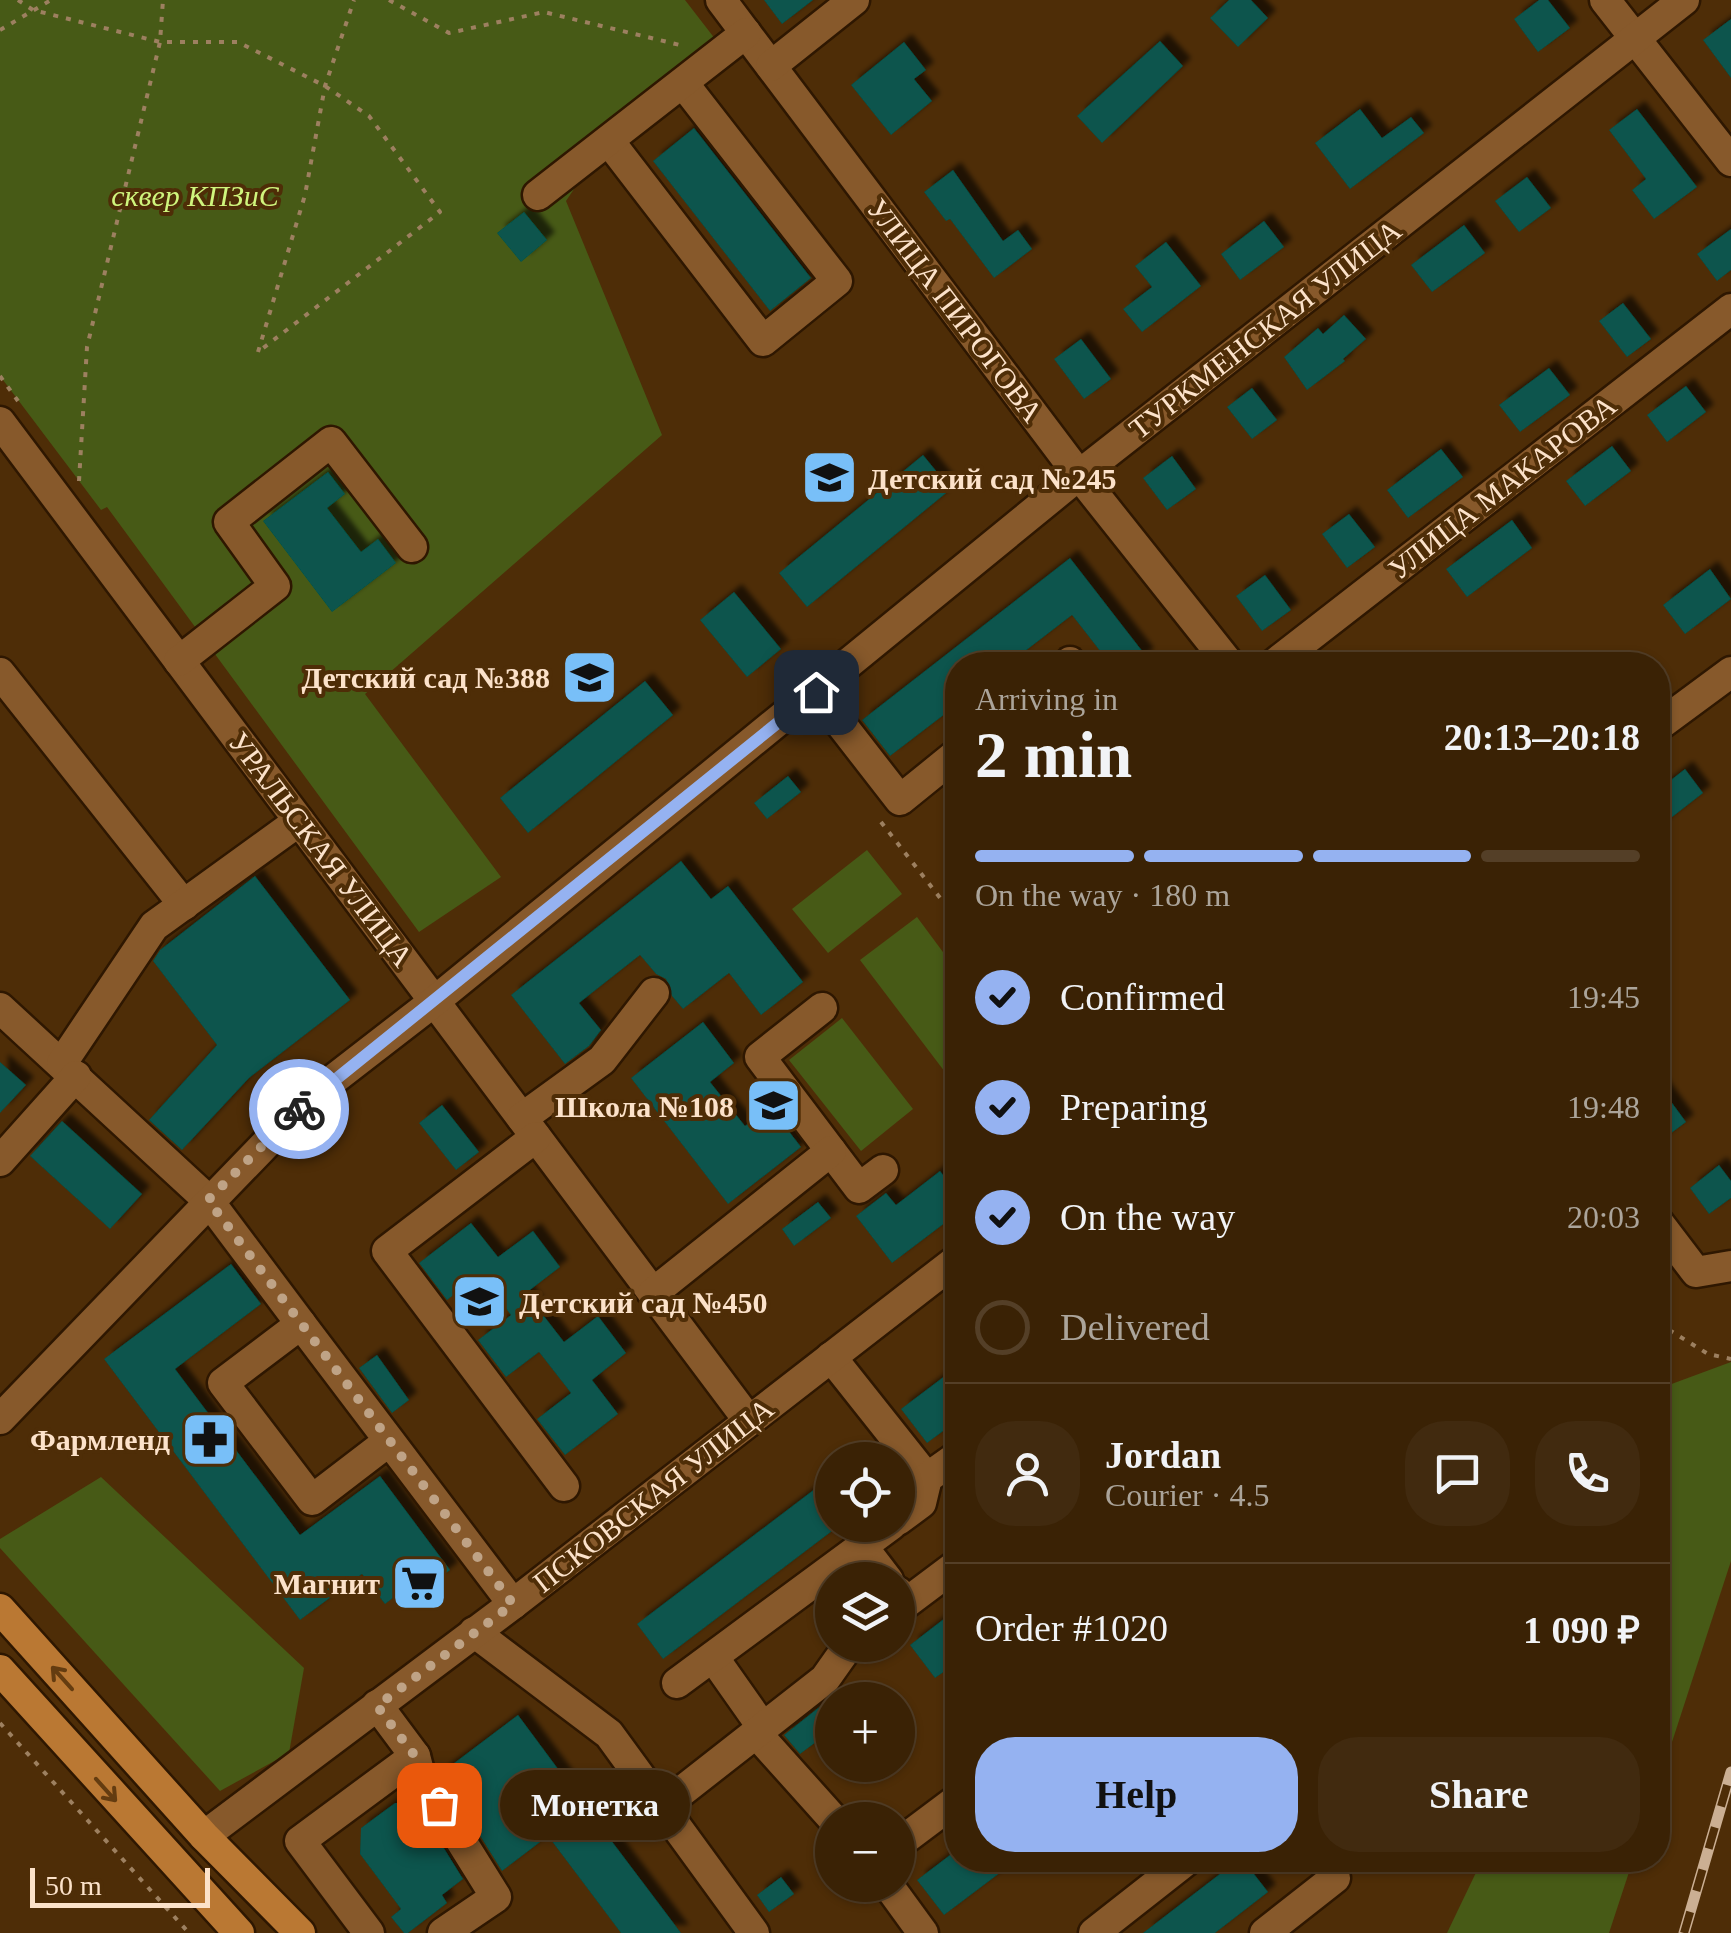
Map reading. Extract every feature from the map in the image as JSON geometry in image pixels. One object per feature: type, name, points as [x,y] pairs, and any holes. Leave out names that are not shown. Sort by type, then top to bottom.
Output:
[{"type":"main road","points":[[0,1609],[204,1836],[300,1933]]},
{"type":"main road","points":[[0,1670],[174,1866],[239,1933]]},
{"type":"street","name":"УЛИЦА ПИРОГОВА","points":[[720,0],[1079,475],[1220,652]]},
{"type":"street","points":[[771,66],[854,0]]},
{"type":"street","points":[[1605,0],[1731,161]]},
{"type":"street","name":"ТУРКМЕНСКАЯ УЛИЦА","points":[[0,1420],[312,1096],[436,1000],[1079,475],[1684,0]]},
{"type":"street","points":[[538,195],[746,33]]},
{"type":"street","points":[[609,141],[764,341],[837,282],[683,83]]},
{"type":"street","name":"УЛИЦА МАКАРОВА","points":[[1290,652],[1731,309]]},
{"type":"street","name":"УРАЛЬСКАЯ УЛИЦА","points":[[0,422],[749,1421]]},
{"type":"street","points":[[179,661],[276,586],[228,522],[331,442],[412,547]]},
{"type":"street","points":[[1670,717],[1731,672]]},
{"type":"street","points":[[0,673],[184,905]]},
{"type":"street","points":[[816,692],[900,800],[945,764]]},
{"type":"street","points":[[0,1161],[69,1069],[154,926],[300,821]]},
{"type":"street","points":[[564,1486],[387,1251],[602,1060],[654,993]]},
{"type":"street","points":[[0,1008],[208,1200],[513,1604]]},
{"type":"street","points":[[822,1008],[760,1057],[859,1188],[883,1170]]},
{"type":"street","points":[[653,1293],[831,1151]]},
{"type":"street","points":[[1670,1238],[1696,1272],[1731,1266]]},
{"type":"street","name":"ПСКОВСКАЯ УЛИЦА","points":[[204,1836],[513,1604],[945,1269]]},
{"type":"street","points":[[301,1324],[223,1383],[312,1500],[390,1440]]},
{"type":"street","points":[[832,1357],[927,1478]]},
{"type":"street","points":[[915,1507],[921,1503],[927,1478],[945,1465]]},
{"type":"street","points":[[677,1683],[868,1542]]},
{"type":"street","points":[[862,1546],[874,1562]]},
{"type":"street","points":[[915,1596],[945,1574]]},
{"type":"street","points":[[474,1632],[609,1734],[754,1933]]},
{"type":"street","points":[[713,1657],[760,1730],[819,1802]]},
{"type":"street","points":[[663,1806],[825,1679],[837,1662]]},
{"type":"street","points":[[377,1706],[415,1756],[420,1774],[496,1897],[444,1933]]},
{"type":"street","points":[[368,1933],[300,1842],[415,1756]]},
{"type":"street","points":[[915,1831],[945,1809]]},
{"type":"street","points":[[1094,1933],[1172,1872]]},
{"type":"street","points":[[1265,1933],[1335,1878]]},
{"type":"street","points":[[900,1902],[922,1933]]},
{"type":"path","points":[[18,0],[33,10],[160,42],[238,42],[325,86],[369,116],[440,212],[258,352],[305,194],[325,86],[354,0]]},
{"type":"path","points":[[0,30],[50,0]]},
{"type":"path","points":[[77,525],[86,347],[160,42],[163,0]]},
{"type":"path","points":[[390,0],[449,33],[544,12],[718,55]]},
{"type":"path","points":[[1670,1330],[1708,1354],[1731,1360]]},
{"type":"path","points":[[0,1723],[189,1933]]},
{"type":"green space","name":"сквер КПЗиС","points":[[0,0],[685,0],[719,44],[623,116],[566,201],[662,435],[365,694],[501,877],[419,932],[107,507],[101,510],[0,376]]},
{"type":"green space","points":[[867,850],[902,894],[828,953],[792,909]]},
{"type":"green space","points":[[917,917],[945,955],[945,1072],[860,960]]},
{"type":"green space","points":[[842,1018],[913,1109],[861,1151],[789,1060]]},
{"type":"green space","points":[[1731,1362],[1731,1561],[1670,1748],[1670,1385]]},
{"type":"green space","points":[[101,1477],[304,1668],[289,1753],[220,1791],[0,1548],[0,1539]]},
{"type":"green space","points":[[1476,1872],[1629,1872],[1609,1933],[1447,1933]]},
{"type":"building","points":[[764,0],[813,0],[782,24]]},
{"type":"building","points":[[1229,0],[1251,0],[1268,18],[1238,47],[1210,18]]},
{"type":"building","points":[[1539,0],[1548,0],[1570,28],[1538,52],[1514,19]]},
{"type":"building","points":[[1731,19],[1731,78],[1703,40]]},
{"type":"building","points":[[1160,41],[1183,66],[1102,143],[1077,116]]},
{"type":"building","points":[[904,42],[926,70],[914,79],[932,101],[891,135],[851,85]]},
{"type":"building","points":[[1360,109],[1382,138],[1411,117],[1424,133],[1350,189],[1315,143]]},
{"type":"building","points":[[1637,109],[1697,187],[1654,219],[1632,190],[1646,179],[1609,130]]},
{"type":"building","points":[[694,128],[811,278],[770,311],[653,161]]},
{"type":"building","points":[[953,170],[1003,241],[1018,230],[1032,249],[994,278],[950,219],[946,221],[924,192]]},
{"type":"building","points":[[1527,177],[1551,208],[1519,232],[1495,201]]},
{"type":"building","points":[[524,212],[547,240],[521,262],[497,233]]},
{"type":"building","points":[[1264,221],[1284,247],[1240,280],[1221,254]]},
{"type":"building","points":[[1464,225],[1485,253],[1432,292],[1411,265]]},
{"type":"building","points":[[1731,229],[1731,270],[1717,281],[1697,254]]},
{"type":"building","points":[[1166,242],[1201,286],[1142,332],[1123,309],[1152,287],[1135,266]]},
{"type":"building","points":[[1623,303],[1651,339],[1627,357],[1599,321]]},
{"type":"building","points":[[1344,315],[1366,339],[1307,390],[1284,357],[1318,328],[1323,334]]},
{"type":"building","points":[[1081,339],[1111,379],[1084,399],[1054,359]]},
{"type":"building","points":[[1549,368],[1570,395],[1520,432],[1499,405]]},
{"type":"building","points":[[1686,386],[1706,412],[1667,442],[1647,415]]},
{"type":"building","points":[[1252,388],[1277,420],[1252,439],[1227,407]]},
{"type":"building","points":[[1612,446],[1631,471],[1585,506],[1566,481]]},
{"type":"building","points":[[1441,449],[1463,477],[1408,518],[1387,490]]},
{"type":"building","points":[[923,455],[951,489],[807,607],[779,573]]},
{"type":"building","points":[[1172,456],[1196,489],[1167,510],[1143,478]]},
{"type":"building","points":[[328,472],[345,494],[327,508],[361,552],[378,539],[396,563],[332,612],[263,521]]},
{"type":"building","points":[[1349,514],[1375,547],[1347,568],[1322,534]]},
{"type":"building","points":[[1512,520],[1532,548],[1467,597],[1446,569]]},
{"type":"building","points":[[1070,558],[1143,652],[1101,652],[1072,615],[1024,652],[949,652]]},
{"type":"building","points":[[1710,569],[1731,599],[1685,634],[1663,605]]},
{"type":"building","points":[[1265,575],[1291,610],[1262,631],[1236,596]]},
{"type":"building","points":[[734,592],[781,649],[747,677],[700,620]]},
{"type":"building","points":[[945,655],[945,714],[890,756],[862,720]]},
{"type":"building","points":[[645,681],[673,715],[528,833],[500,798]]},
{"type":"building","points":[[1685,769],[1703,793],[1670,819],[1670,781]]},
{"type":"building","points":[[788,776],[801,792],[767,819],[754,803]]},
{"type":"building","points":[[681,861],[711,899],[728,886],[803,982],[761,1015],[729,973],[683,1009],[672,996],[666,979],[656,974],[640,955],[579,1003],[601,1030],[589,1046],[565,1064],[511,995]]},
{"type":"building","points":[[255,876],[350,1000],[249,1078],[182,1150],[149,1120],[217,1045],[153,961],[160,950]]},
{"type":"building","points":[[703,1022],[734,1063],[710,1082],[745,1126],[770,1107],[801,1147],[728,1204],[631,1078]]},
{"type":"building","points":[[0,1062],[26,1085],[0,1113]]},
{"type":"building","points":[[1670,1100],[1686,1122],[1670,1134]]},
{"type":"building","points":[[442,1105],[479,1152],[456,1170],[419,1123]]},
{"type":"building","points":[[62,1121],[142,1194],[110,1229],[30,1156]]},
{"type":"building","points":[[1719,1165],[1731,1181],[1731,1198],[1709,1214],[1690,1188]]},
{"type":"building","points":[[940,1171],[945,1178],[945,1223],[892,1263],[856,1216],[886,1193],[896,1205]]},
{"type":"building","points":[[818,1202],[831,1218],[794,1246],[782,1229]]},
{"type":"building","points":[[471,1223],[498,1257],[533,1231],[560,1267],[526,1293],[564,1342],[598,1316],[626,1353],[592,1380],[618,1414],[565,1455],[537,1419],[571,1393],[539,1352],[506,1377],[478,1340],[511,1315],[480,1275],[447,1300],[419,1263]]},
{"type":"building","points":[[231,1264],[261,1304],[175,1369],[300,1535],[380,1476],[450,1570],[417,1595],[410,1585],[385,1604],[362,1574],[300,1620],[104,1359]]},
{"type":"building","points":[[377,1355],[409,1400],[392,1413],[359,1368]]},
{"type":"building","points":[[945,1376],[945,1430],[927,1443],[901,1409]]},
{"type":"building","points":[[815,1489],[817,1542],[663,1659],[637,1624]]},
{"type":"building","points":[[945,1618],[945,1671],[935,1678],[915,1652],[915,1641]]},
{"type":"building","points":[[815,1710],[815,1743],[800,1754],[784,1735]]},
{"type":"building","points":[[518,1715],[681,1933],[621,1933],[548,1836],[502,1871],[441,1773]]},
{"type":"building","points":[[395,1803],[416,1803],[463,1879],[442,1895],[447,1903],[408,1933],[391,1917],[401,1909],[360,1854],[361,1828]]},
{"type":"building","points":[[945,1859],[945,1872],[1001,1872],[944,1915],[917,1880]]},
{"type":"building","points":[[1222,1872],[1252,1872],[1268,1892],[1215,1933],[1143,1933]]},
{"type":"building","points":[[781,1877],[794,1894],[769,1912],[757,1895]]},
{"type":"railway","points":[[1684,1933],[1731,1772]]},
{"type":"way so far","points":[[299,1109],[208,1200],[513,1604],[377,1706],[415,1756],[420,1774],[439,1805]]},
{"type":"place","name":"Детский сад №245","points":[[829,478]]},
{"type":"place","name":"Детский сад №388","points":[[589,677]]},
{"type":"place","name":"Школа №108","points":[[773,1106]]},
{"type":"place","name":"Детский сад №450","points":[[480,1302]]},
{"type":"place","name":"Фармленд","points":[[209,1439]]},
{"type":"place","name":"Магнит","points":[[419,1583]]},
{"type":"place","name":"Монетка","points":[[439,1805]]},
{"type":"route","points":[[299,1109],[816,692]]}]
